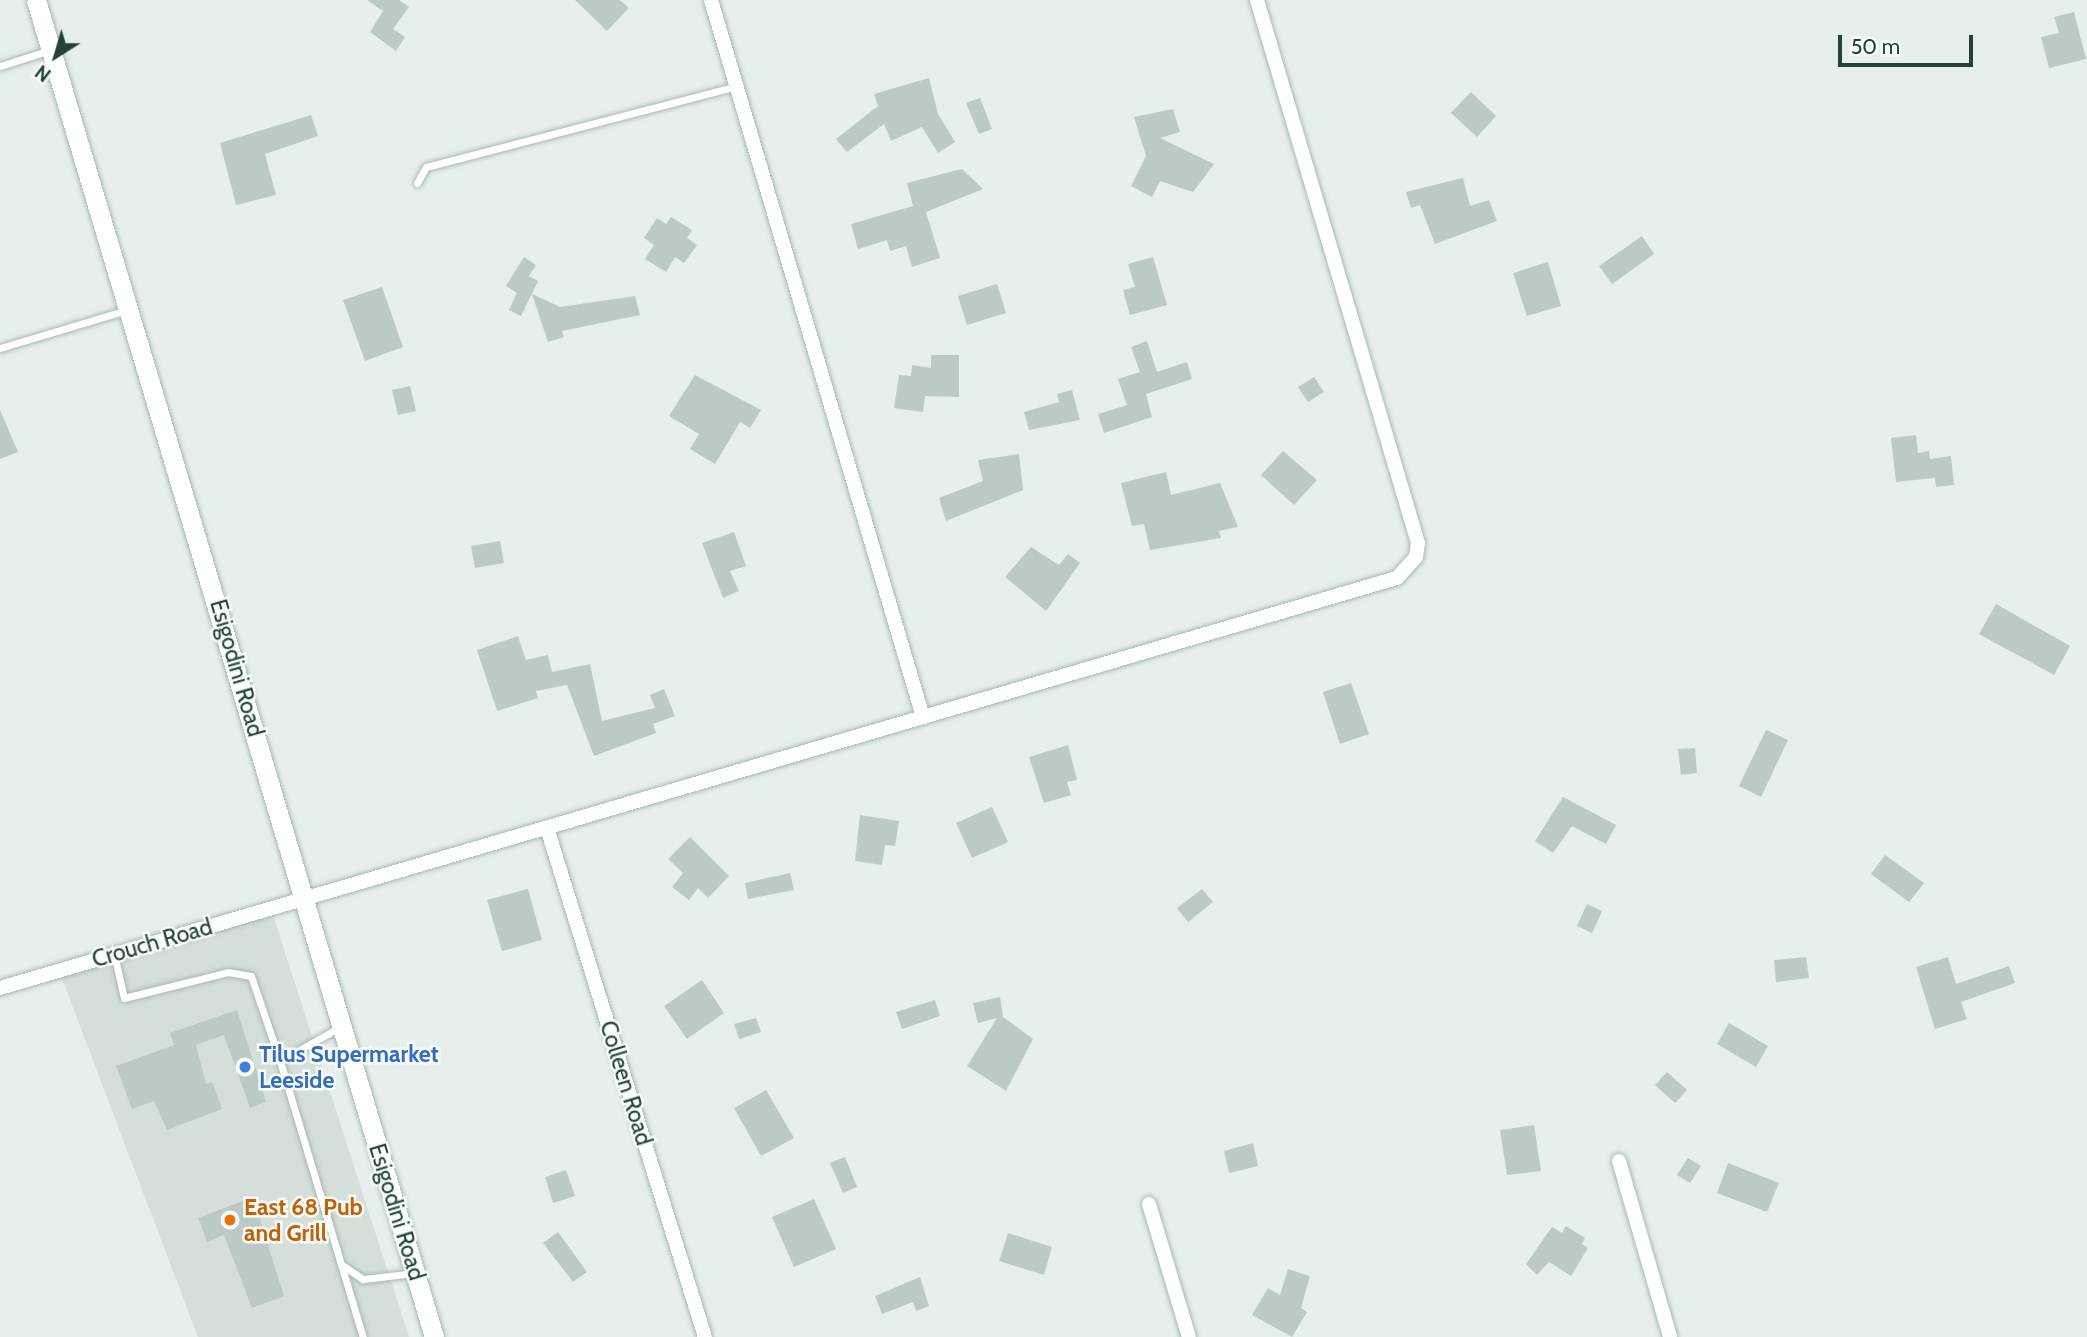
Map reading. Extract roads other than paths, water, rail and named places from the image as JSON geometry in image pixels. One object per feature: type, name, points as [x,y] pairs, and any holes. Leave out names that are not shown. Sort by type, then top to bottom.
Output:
[{"type":"main road","name":"Esigodini Road","points":[[36,0],[131,309],[434,1337]]},
{"type":"street","points":[[710,0],[923,718]]},
{"type":"street","name":"Crouch Road","points":[[0,988],[1396,578],[1416,557],[1418,543],[1257,0]]},
{"type":"street","name":"Colleen Road","points":[[547,828],[705,1337]]},
{"type":"street","points":[[1619,1161],[1671,1337]]},
{"type":"street","points":[[1149,1204],[1189,1337]]},
{"type":"lane","points":[[0,66],[51,50]]},
{"type":"lane","points":[[417,183],[426,167],[736,86]]},
{"type":"lane","points":[[0,348],[131,309]]},
{"type":"lane","points":[[114,954],[124,998],[228,972],[251,976],[280,1061],[363,1337]]},
{"type":"lane","points":[[280,1061],[341,1026]]},
{"type":"lane","points":[[342,1265],[363,1279],[415,1273]]},
{"type":"place","name":"Tilus Supermarket Leeside","points":[[245,1067]]},
{"type":"place","name":"East 68 Pub and Grill","points":[[230,1220]]}]
